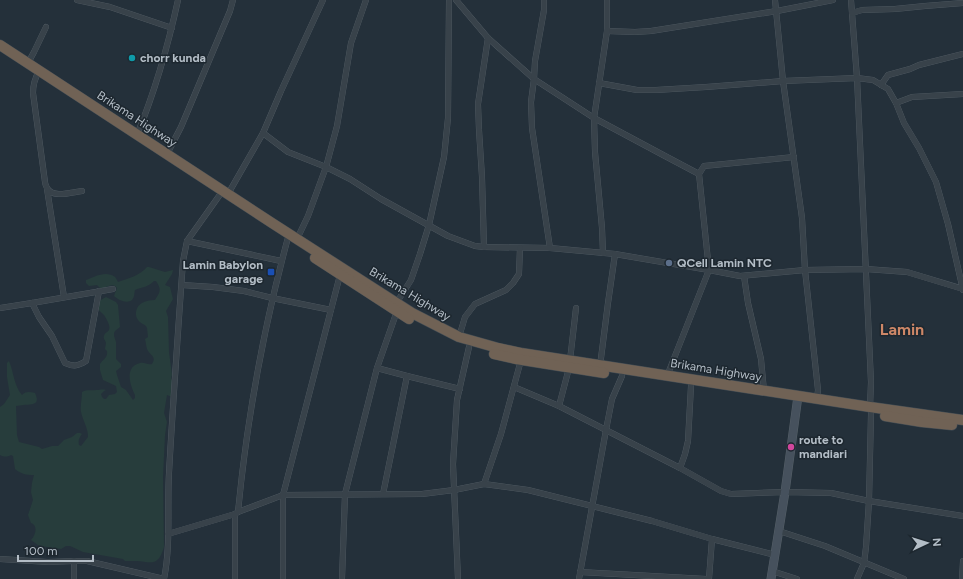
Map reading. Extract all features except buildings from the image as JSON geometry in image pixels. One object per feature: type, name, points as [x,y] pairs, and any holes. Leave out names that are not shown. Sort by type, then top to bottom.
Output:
[{"type":"highway","name":"Brikama Highway","points":[[0,45],[28,63],[38,74],[425,327],[469,347],[516,360],[600,366],[668,376],[764,391],[798,399],[817,399],[922,422],[963,427]]},
{"type":"highway","name":"Brikama Highway","points":[[0,53],[38,74],[167,154],[224,195]]},
{"type":"highway","name":"Brikama Highway","points":[[291,238],[340,275],[396,307],[412,313],[459,337],[498,348],[622,376],[870,410],[963,420]]},
{"type":"main road","points":[[772,575],[798,399]]},
{"type":"street","points":[[77,0],[110,7],[172,28]]},
{"type":"street","points":[[137,135],[149,107],[172,28],[178,0]]},
{"type":"street","points":[[167,154],[181,127],[230,11],[233,0]]},
{"type":"street","points":[[0,559],[48,562],[74,560],[164,579],[168,534],[169,475],[183,261],[187,241],[224,195],[263,133],[323,0]]},
{"type":"street","points":[[235,579],[236,513],[251,404],[272,298],[281,261],[291,238],[308,216],[326,166],[336,126],[351,43],[366,0]]},
{"type":"street","points":[[342,579],[344,494],[377,368],[396,307],[411,280],[429,225],[444,157],[448,118],[449,0]]},
{"type":"street","points":[[456,0],[488,38],[534,79],[594,118],[699,174]]},
{"type":"street","points":[[544,0],[544,10],[535,61],[531,102],[532,128],[550,248]]},
{"type":"street","points":[[603,253],[595,152],[594,118],[607,31],[607,0]]},
{"type":"street","points":[[775,0],[783,81],[802,218],[805,270],[818,390],[817,399]]},
{"type":"street","points":[[607,31],[650,31],[777,11],[833,0]]},
{"type":"street","points":[[851,0],[857,78],[872,382],[870,410],[869,501],[866,547],[864,563],[858,579]]},
{"type":"street","points":[[852,13],[862,10],[895,9],[941,2],[963,3]]},
{"type":"street","points":[[28,63],[46,26]]},
{"type":"street","points":[[484,247],[478,104],[488,38]]},
{"type":"street","points":[[881,85],[888,75],[919,65],[963,54]]},
{"type":"street","points":[[38,74],[32,93],[44,182],[47,189],[64,297]]},
{"type":"street","points":[[263,133],[288,152],[326,166],[350,179],[381,199],[448,236],[475,246],[550,248],[615,254],[740,276],[805,270],[866,269],[907,272],[963,289],[948,224],[936,182],[919,148],[904,123],[896,103],[888,89],[873,80],[857,78],[783,81],[656,90],[637,90],[599,83]]},
{"type":"street","points":[[896,103],[912,97],[963,94]]},
{"type":"street","points":[[668,376],[709,270],[699,174],[704,166],[794,157]]},
{"type":"street","points":[[47,189],[52,193],[57,194],[82,191]]},
{"type":"street","points":[[187,241],[281,261]]},
{"type":"street","points":[[459,337],[465,316],[475,304],[506,290],[513,283],[519,274],[520,248]]},
{"type":"street","points":[[600,366],[615,254]]},
{"type":"street","points":[[282,579],[283,495],[340,275]]},
{"type":"street","points":[[744,276],[748,303],[761,359],[764,391]]},
{"type":"street","points":[[182,285],[244,291],[331,310]]},
{"type":"street","points":[[0,308],[113,289]]},
{"type":"street","points":[[32,303],[39,317],[52,336],[65,363],[73,366],[81,364],[86,360],[100,291]]},
{"type":"street","points":[[559,406],[570,364],[576,308]]},
{"type":"street","points":[[458,579],[452,464],[458,400],[469,347]]},
{"type":"street","points":[[484,484],[501,434],[521,360]]},
{"type":"street","points":[[377,368],[460,389]]},
{"type":"street","points":[[383,494],[407,376]]},
{"type":"street","points":[[579,579],[612,399],[622,376]]},
{"type":"street","points":[[680,468],[688,441],[692,386]]},
{"type":"street","points":[[514,387],[559,406],[680,468],[721,491],[731,494],[831,492],[869,501],[963,516]]},
{"type":"street","points":[[168,534],[236,513],[283,495],[422,494],[484,484],[528,490],[592,505],[775,555]]},
{"type":"street","points":[[779,531],[825,546],[904,579]]},
{"type":"street","points":[[580,572],[708,579],[712,539]]},
{"type":"street","points":[[74,560],[74,579]]},
{"type":"street","points":[[962,579],[963,561]]},
{"type":"street","points":[[772,575],[797,579]]},
{"type":"green space","points":[[147,267],[165,272],[173,270],[165,285],[170,287],[173,299],[166,311],[168,317],[171,378],[173,383],[172,397],[167,395],[164,413],[167,422],[163,477],[164,547],[162,553],[154,562],[125,561],[123,559],[83,552],[70,546],[66,546],[61,549],[38,545],[31,540],[35,533],[35,526],[31,523],[28,515],[33,500],[31,492],[34,475],[24,474],[15,469],[13,456],[0,455],[0,407],[10,395],[7,377],[7,363],[9,361],[19,391],[22,395],[27,392],[31,392],[35,393],[37,397],[34,404],[16,406],[17,435],[19,442],[42,449],[58,446],[64,440],[77,433],[80,433],[82,434],[79,439],[79,445],[81,446],[88,437],[81,412],[82,392],[87,390],[106,390],[101,394],[104,399],[106,399],[109,395],[117,392],[116,386],[103,380],[100,370],[100,364],[106,357],[107,353],[105,349],[106,343],[104,337],[109,331],[109,328],[105,316],[99,310],[99,301],[106,297],[116,302],[118,305],[120,327],[115,331],[114,336],[116,342],[116,359],[121,364],[121,367],[116,371],[121,387],[126,390],[133,400],[135,395],[130,382],[130,372],[132,368],[140,363],[152,364],[154,359],[147,348],[145,339],[148,337],[147,328],[138,320],[136,311],[138,306],[143,302],[155,300],[160,291],[158,284],[154,281],[147,286],[135,290],[132,300],[125,302],[114,296],[117,288],[114,285],[101,289],[97,285],[89,286],[86,283],[86,280],[108,274],[115,277],[118,282],[138,274]]},
{"type":"place","name":"chorr kunda","points":[[132,58]]},
{"type":"place","name":"QCell Lamin NTC","points":[[669,263]]},
{"type":"place","name":"Lamin Babylon garage","points":[[271,272]]},
{"type":"place","name":"route to mandiari","points":[[791,447]]},
{"type":"district","name":"Lamin","points":[[902,329]]}]
